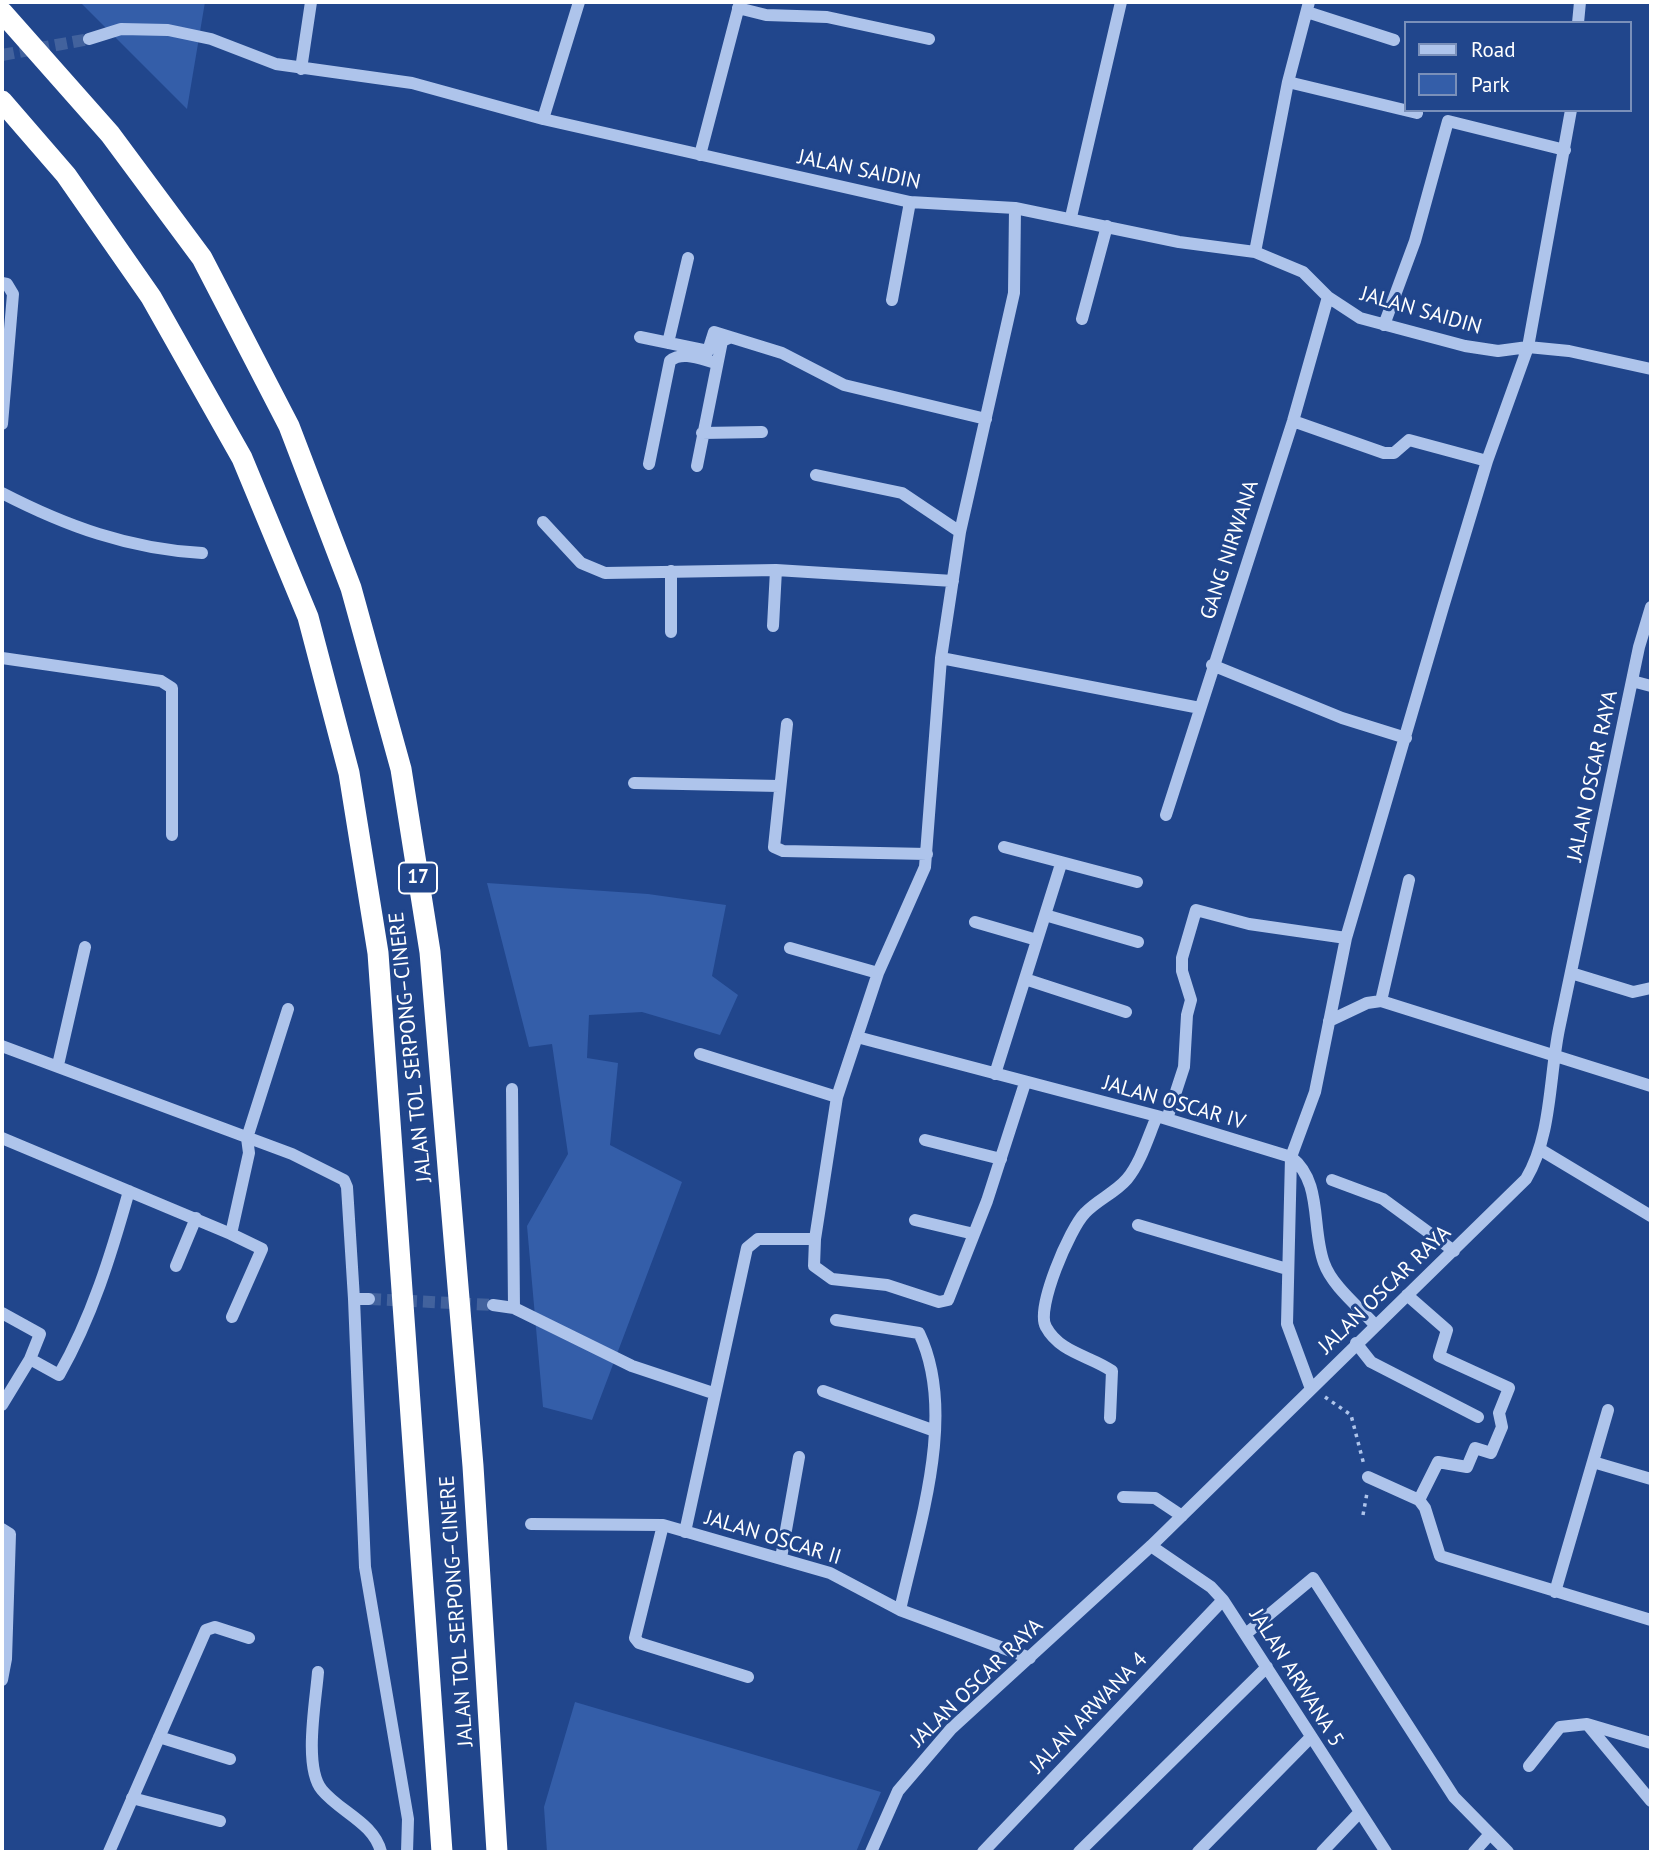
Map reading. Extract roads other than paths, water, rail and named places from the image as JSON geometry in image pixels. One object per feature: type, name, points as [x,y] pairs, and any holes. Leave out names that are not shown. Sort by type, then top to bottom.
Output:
[{"type":"highway","name":"JALAN TOL SERPONG–CINERE","points":[[2,12],[110,134],[202,258],[289,426],[351,588],[401,769],[430,952],[473,1466],[497,1852]]},
{"type":"highway","name":"JALAN TOL SERPONG–CINERE","points":[[2,101],[66,176],[151,297],[242,458],[308,617],[349,773],[378,953],[442,1852]]},
{"type":"street","points":[[301,69],[310,2]]},
{"type":"street","points":[[543,119],[579,2]]},
{"type":"street","points":[[1071,217],[1121,2]]},
{"type":"street","points":[[1578,21],[1580,2]]},
{"type":"street","points":[[700,155],[739,5],[766,15],[827,17],[929,39]]},
{"type":"street","points":[[1255,252],[1288,82],[1308,7],[1394,40]]},
{"type":"street","name":"JALAN SAIDIN","points":[[89,39],[121,29],[168,30],[211,39],[276,64],[412,83],[543,119],[910,202],[1015,208],[1071,217],[1179,242],[1255,252],[1303,272],[1328,297],[1360,318],[1465,346],[1498,351],[1528,347],[1569,351],[1651,369]]},
{"type":"street","points":[[1288,82],[1404,110]]},
{"type":"street","points":[[1413,112],[1417,113]]},
{"type":"street","points":[[1311,1389],[1287,1324],[1292,1157],[1315,1092],[1346,938],[1487,461],[1528,347],[1572,112]]},
{"type":"street","points":[[1384,325],[1415,241],[1448,121],[1565,150]]},
{"type":"street","points":[[892,299],[910,202]]},
{"type":"street","points":[[1015,208],[1014,293],[960,532],[940,658],[925,867],[877,973],[837,1097],[815,1239],[814,1266],[818,1272],[832,1279],[887,1285],[941,1302],[948,1300],[974,1234],[1025,1083]]},
{"type":"street","points":[[1082,319],[1107,226]]},
{"type":"street","points":[[668,343],[688,258]]},
{"type":"street","points":[[2,283],[7,284],[13,294],[2,424]]},
{"type":"street","name":"GANG NIRWANA","points":[[1166,815],[1212,665],[1293,421],[1328,297]]},
{"type":"street","points":[[640,337],[708,351],[712,332],[782,353],[844,385],[986,419]]},
{"type":"street","points":[[697,466],[722,341],[729,338]]},
{"type":"street","points":[[649,464],[672,358],[686,356],[717,363]]},
{"type":"street","points":[[1293,421],[1384,453],[1394,453],[1409,440],[1487,461]]},
{"type":"street","points":[[702,433],[762,432]]},
{"type":"street","points":[[816,475],[902,493],[960,532]]},
{"type":"street","points":[[2,493],[45,515],[117,541],[160,551],[202,553]]},
{"type":"street","points":[[543,522],[569,553],[594,570],[605,573],[776,570],[953,581]]},
{"type":"street","points":[[773,626],[776,570]]},
{"type":"street","points":[[671,571],[671,632]]},
{"type":"street","name":"JALAN OSCAR RAYA","points":[[871,1852],[898,1791],[925,1757],[1151,1546],[1526,1179],[1541,1150],[1554,1056],[1632,681],[1651,607]]},
{"type":"street","points":[[2,658],[160,681],[172,688],[172,835]]},
{"type":"street","points":[[940,658],[1200,708]]},
{"type":"street","points":[[1212,665],[1342,718],[1406,738]]},
{"type":"street","points":[[1632,681],[1651,686]]},
{"type":"street","points":[[787,724],[773,844],[779,851],[927,854]]},
{"type":"street","points":[[634,783],[779,786]]},
{"type":"street","points":[[1004,848],[1137,882]]},
{"type":"street","points":[[995,1074],[1061,864]]},
{"type":"street","points":[[1381,1001],[1409,880]]},
{"type":"street","points":[[1110,1418],[1112,1371],[1063,1345],[1046,1329],[1043,1321],[1045,1309],[1065,1242],[1073,1228],[1085,1213],[1127,1179],[1162,1118],[1184,1067],[1187,1015],[1191,1000],[1182,971],[1182,958],[1196,910],[1249,924],[1346,938]]},
{"type":"street","points":[[1045,915],[1138,942]]},
{"type":"street","points":[[975,922],[1037,940]]},
{"type":"street","points":[[58,1065],[85,947]]},
{"type":"street","points":[[790,948],[877,973]]},
{"type":"street","points":[[1571,973],[1633,992],[1651,988]]},
{"type":"street","points":[[1025,979],[1126,1012]]},
{"type":"street","points":[[1329,1021],[1367,1003],[1381,1001],[1651,1086]]},
{"type":"street","points":[[232,1234],[249,1153],[247,1138],[288,1009]]},
{"type":"street","name":"JALAN OSCAR IV","points":[[857,1037],[1162,1118],[1292,1157]]},
{"type":"street","points":[[2,1046],[292,1154],[344,1180],[347,1187],[354,1299],[365,1567],[408,1819],[407,1852]]},
{"type":"street","points":[[701,1054],[837,1097]]},
{"type":"street","points":[[512,1089],[514,1308]]},
{"type":"street","points":[[2,1139],[196,1218],[262,1249],[232,1317]]},
{"type":"street","points":[[925,1140],[1000,1159]]},
{"type":"street","points":[[1541,1150],[1651,1216]]},
{"type":"street","points":[[1292,1157],[1303,1167],[1311,1188],[1324,1264],[1375,1325]]},
{"type":"street","points":[[1332,1180],[1384,1199],[1454,1251]]},
{"type":"street","points":[[30,1359],[59,1375],[80,1339],[108,1266],[129,1191]]},
{"type":"street","points":[[176,1266],[196,1218]]},
{"type":"street","points":[[915,1220],[974,1234]]},
{"type":"street","points":[[1138,1225],[1287,1269]]},
{"type":"street","points":[[685,1532],[713,1393],[747,1248],[758,1239],[815,1239]]},
{"type":"street","points":[[1406,1295],[1447,1330],[1439,1356],[1509,1388],[1500,1413],[1502,1427],[1491,1453],[1475,1448],[1467,1467],[1438,1462],[1419,1500]]},
{"type":"street","points":[[354,1299],[369,1299]]},
{"type":"street","points":[[493,1305],[514,1308],[632,1366],[713,1393]]},
{"type":"street","points":[[2,1314],[40,1334],[30,1359],[2,1405]]},
{"type":"street","points":[[836,1320],[919,1333],[924,1345],[932,1387],[935,1431],[930,1475],[900,1610]]},
{"type":"street","points":[[1356,1343],[1371,1362],[1478,1417]]},
{"type":"street","points":[[823,1391],[935,1431]]},
{"type":"street","points":[[1555,1592],[1608,1410]]},
{"type":"street","points":[[781,1558],[799,1457]]},
{"type":"street","points":[[1593,1462],[1651,1479]]},
{"type":"street","points":[[1368,1477],[1419,1500],[1425,1508],[1440,1556],[1651,1620]]},
{"type":"street","points":[[1123,1497],[1156,1498],[1182,1516]]},
{"type":"street","name":"JALAN OSCAR II","points":[[531,1524],[663,1525],[830,1573],[900,1610],[1030,1657]]},
{"type":"street","points":[[663,1525],[635,1638],[639,1643],[748,1678]]},
{"type":"street","points":[[2,1529],[10,1534],[6,1659],[2,1681]]},
{"type":"street","name":"JALAN ARWANA 5","points":[[1151,1546],[1212,1587],[1223,1600],[1247,1633],[1386,1852]]},
{"type":"street","points":[[1247,1633],[1313,1578],[1454,1797],[1508,1852]]},
{"type":"street","name":"JALAN ARWANA 4","points":[[983,1852],[1223,1600]]},
{"type":"street","points":[[109,1852],[206,1630],[215,1628],[249,1638]]},
{"type":"street","points":[[1079,1852],[1267,1667]]},
{"type":"street","points":[[318,1672],[311,1754],[320,1788],[371,1831],[381,1852]]},
{"type":"street","points":[[1529,1766],[1560,1727],[1587,1724],[1651,1743]]},
{"type":"street","points":[[1587,1724],[1651,1801]]},
{"type":"street","points":[[159,1737],[230,1759]]},
{"type":"street","points":[[1198,1852],[1311,1737]]},
{"type":"street","points":[[132,1798],[220,1821]]},
{"type":"street","points":[[1322,1852],[1359,1813]]},
{"type":"street","points":[[1474,1852],[1490,1834]]},
{"type":"tunnel","points":[[2,55],[89,39]]},
{"type":"tunnel","points":[[369,1299],[493,1305]]}]
